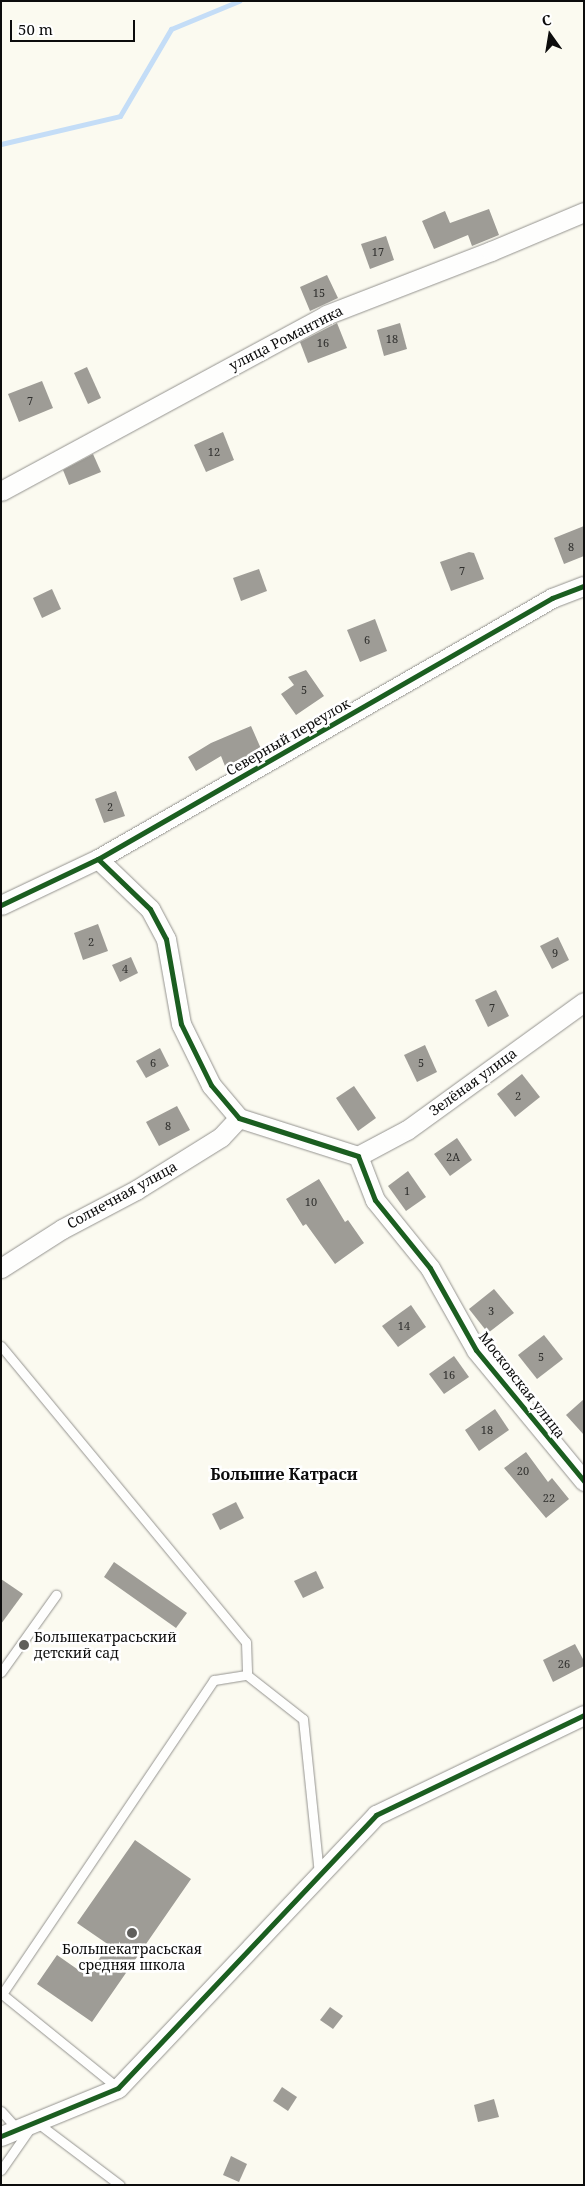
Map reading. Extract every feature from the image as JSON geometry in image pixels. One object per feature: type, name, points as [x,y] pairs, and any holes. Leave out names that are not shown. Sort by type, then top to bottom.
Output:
[{"type":"street","name":"улица Романтика","points":[[1,491],[326,314],[491,251],[584,212]]},
{"type":"street","name":"Северный переулок","points":[[2,904],[98,859],[552,598],[584,586]]},
{"type":"street","points":[[98,859],[150,909],[166,939],[181,1024],[211,1085],[239,1118],[358,1156]]},
{"type":"street","name":"Зелёная улица","points":[[358,1156],[407,1130],[584,1002]]},
{"type":"street","name":"Солнечная улица","points":[[1,1268],[62,1229],[136,1190],[221,1137],[239,1118]]},
{"type":"street","name":"Московская улица","points":[[358,1156],[375,1200],[430,1268],[476,1350],[584,1481]]},
{"type":"street","points":[[9,2132],[118,2088],[376,1815],[584,1715]]},
{"type":"lane","points":[[1,1346],[246,1642],[247,1675]]},
{"type":"lane","points":[[1,1672],[56,1595]]},
{"type":"lane","points":[[118,2088],[2,1994],[214,1680],[247,1675],[303,1719],[319,1874]]},
{"type":"lane","points":[[1,2111],[9,2132]]},
{"type":"lane","points":[[1,2170],[35,2121],[120,2185]]},
{"type":"building","points":[[489,209],[499,235],[472,246],[468,235],[434,249],[422,221],[445,211],[450,223]]},
{"type":"building","points":[[386,236],[394,260],[370,269],[361,244]]},
{"type":"building","points":[[327,275],[338,298],[310,311],[300,287]]},
{"type":"building","points":[[337,323],[347,348],[308,363],[300,342]]},
{"type":"building","points":[[400,323],[407,349],[384,356],[377,330]]},
{"type":"building","points":[[87,367],[101,398],[88,404],[74,373]]},
{"type":"building","points":[[42,381],[53,408],[19,422],[8,394]]},
{"type":"building","points":[[223,432],[234,460],[206,472],[194,445]]},
{"type":"building","points":[[93,454],[101,472],[69,485],[63,470]]},
{"type":"building","points":[[584,526],[584,556],[564,564],[554,538]]},
{"type":"building","points":[[469,552],[474,553],[484,579],[451,591],[440,562]]},
{"type":"building","points":[[259,569],[267,591],[241,601],[233,578]]},
{"type":"building","points":[[52,589],[61,609],[42,618],[33,598]]},
{"type":"building","points":[[375,619],[387,651],[360,662],[347,630]]},
{"type":"building","points":[[306,670],[324,696],[296,715],[281,694],[294,685],[288,677]]},
{"type":"building","points":[[251,726],[262,751],[225,766],[221,756],[196,771],[188,757],[211,743]]},
{"type":"building","points":[[116,791],[125,816],[104,823],[95,799]]},
{"type":"building","points":[[98,924],[108,951],[83,960],[74,933]]},
{"type":"building","points":[[558,937],[569,960],[552,969],[540,946]]},
{"type":"building","points":[[131,957],[138,973],[120,982],[112,965]]},
{"type":"building","points":[[496,990],[509,1016],[488,1027],[475,1000]]},
{"type":"building","points":[[425,1045],[437,1072],[417,1082],[404,1055]]},
{"type":"building","points":[[160,1048],[169,1066],[146,1078],[136,1061]]},
{"type":"building","points":[[522,1074],[540,1097],[515,1117],[497,1094]]},
{"type":"building","points":[[354,1086],[376,1118],[358,1131],[336,1098]]},
{"type":"building","points":[[177,1106],[190,1130],[159,1146],[146,1122]]},
{"type":"building","points":[[457,1138],[472,1160],[450,1176],[434,1154]]},
{"type":"building","points":[[408,1171],[426,1197],[406,1211],[388,1186]]},
{"type":"building","points":[[319,1179],[345,1222],[348,1220],[364,1243],[335,1264],[306,1224],[303,1226],[286,1199]]},
{"type":"building","points":[[494,1289],[514,1313],[488,1333],[469,1309]]},
{"type":"building","points":[[411,1305],[426,1327],[398,1347],[382,1326]]},
{"type":"building","points":[[544,1335],[563,1359],[537,1379],[518,1355]]},
{"type":"building","points":[[454,1356],[469,1377],[444,1394],[429,1374]]},
{"type":"building","points":[[584,1399],[584,1435],[566,1415]]},
{"type":"building","points":[[495,1409],[509,1430],[479,1451],[465,1430]]},
{"type":"building","points":[[526,1452],[548,1482],[552,1478],[569,1499],[546,1518],[504,1468]]},
{"type":"building","points":[[236,1502],[244,1518],[220,1530],[212,1514]]},
{"type":"building","points":[[114,1562],[187,1613],[176,1628],[104,1577]]},
{"type":"building","points":[[316,1571],[324,1588],[303,1598],[294,1581]]},
{"type":"building","points":[[1,1579],[23,1594],[1,1624]]},
{"type":"building","points":[[575,1644],[584,1661],[584,1666],[553,1682],[543,1660]]},
{"type":"building","name":"Большекатрасьская средняя школа","points":[[135,1840],[191,1879],[92,2022],[37,1984],[57,1955],[87,1976],[109,1945],[77,1923]]},
{"type":"building","points":[[330,2007],[343,2016],[333,2029],[320,2020]]},
{"type":"building","points":[[282,2087],[297,2097],[288,2111],[273,2101]]},
{"type":"building","points":[[494,2099],[499,2117],[478,2122],[474,2105]]},
{"type":"building","points":[[231,2156],[247,2164],[239,2182],[223,2175]]},
{"type":"waterway","points":[[1,144],[120,116],[171,29],[239,1]]},
{"type":"cycle path","points":[[1,905],[98,859],[552,598],[584,586]]},
{"type":"cycle path","points":[[98,859],[150,909],[166,939],[181,1024],[211,1085],[239,1118],[358,1156],[375,1200],[430,1268],[476,1350],[584,1481]]},
{"type":"cycle path","points":[[1,2136],[118,2088],[376,1815],[584,1715]]},
{"type":"place","name":"Большекатрасьский детский сад","points":[[24,1645]]},
{"type":"place","name":"Большекатрасьская средняя школа","points":[[132,1933]]},
{"type":"district","name":"Большие Катраси","points":[[284,1474]]}]
